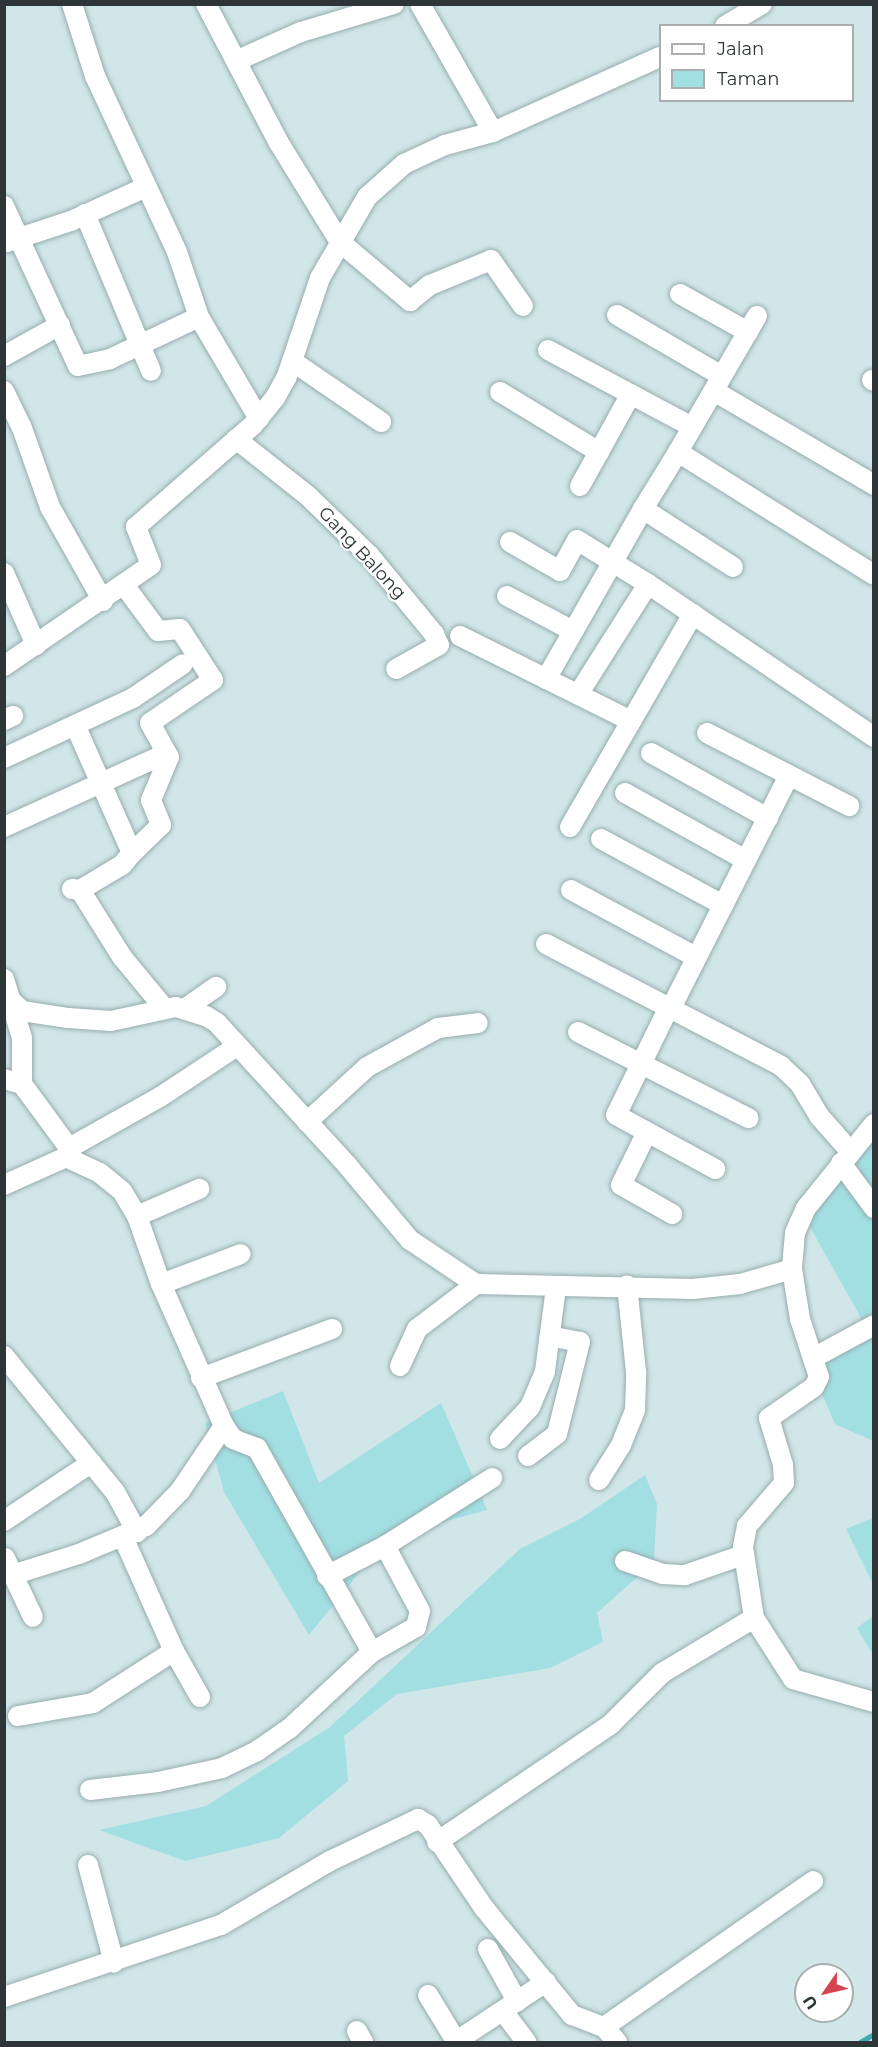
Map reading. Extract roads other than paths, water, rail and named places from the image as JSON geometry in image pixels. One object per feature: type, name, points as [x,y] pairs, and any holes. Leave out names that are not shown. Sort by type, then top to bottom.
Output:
[{"type":"street","points":[[72,4],[95,76],[177,252],[199,316],[259,419]]},
{"type":"street","points":[[206,4],[238,60],[279,143],[340,242],[410,301],[430,285],[491,260],[523,306]]},
{"type":"street","points":[[238,60],[301,32],[394,4]]},
{"type":"street","points":[[420,4],[493,132]]},
{"type":"street","points":[[728,24],[762,4]]},
{"type":"street","points":[[4,666],[103,601],[151,565],[136,532],[138,523],[259,419],[275,398],[292,361],[320,278],[367,197],[404,164],[445,145],[493,132],[659,57]]},
{"type":"street","points":[[11,241],[85,214],[146,187]]},
{"type":"street","points":[[4,206],[11,241],[60,325],[78,366],[110,359],[199,316]]},
{"type":"street","points":[[85,214],[142,344],[151,371]]},
{"type":"street","points":[[546,679],[643,509],[753,324],[680,294]]},
{"type":"street","points":[[617,315],[873,485]]},
{"type":"street","points":[[4,356],[60,325]]},
{"type":"street","points":[[548,350],[692,427]]},
{"type":"street","points":[[292,361],[381,422]]},
{"type":"street","points":[[4,391],[22,428],[50,507],[103,601]]},
{"type":"street","points":[[500,392],[599,452]]},
{"type":"street","points":[[580,486],[631,394]]},
{"type":"street","name":"Gang Balong","points":[[236,439],[307,495],[370,556],[434,634],[439,645],[396,669]]},
{"type":"street","points":[[678,452],[873,575]]},
{"type":"street","points":[[643,509],[733,567]]},
{"type":"street","points":[[510,542],[561,571],[577,540],[648,584],[873,737]]},
{"type":"street","points":[[4,573],[36,645]]},
{"type":"street","points":[[582,688],[648,584]]},
{"type":"street","points":[[124,585],[158,631],[180,628],[213,678],[212,682],[150,723],[169,757],[151,800],[161,825],[122,865],[76,889],[122,957],[165,1009]]},
{"type":"street","points":[[507,596],[573,632]]},
{"type":"street","points":[[570,827],[693,614]]},
{"type":"street","points":[[460,636],[631,721]]},
{"type":"street","points":[[4,758],[133,698],[183,664]]},
{"type":"street","points":[[75,725],[132,853]]},
{"type":"street","points":[[707,733],[849,806]]},
{"type":"street","points":[[651,753],[768,818]]},
{"type":"street","points":[[4,827],[156,758]]},
{"type":"street","points":[[715,1169],[616,1115],[789,775]]},
{"type":"street","points":[[625,794],[746,860]]},
{"type":"street","points":[[601,839],[723,905]]},
{"type":"street","points":[[571,890],[696,957]]},
{"type":"street","points":[[546,944],[782,1066],[800,1084],[873,1208]]},
{"type":"street","points":[[4,979],[22,1038],[13,1081],[67,1152],[100,1173],[122,1191],[137,1216],[161,1284],[224,1426],[233,1439],[256,1448],[372,1652]]},
{"type":"street","points":[[186,1008],[216,987]]},
{"type":"street","points":[[8,998],[22,1011],[111,1021],[165,1009],[186,1008],[217,1023],[410,1240],[476,1284],[556,1287],[627,1285],[693,1289],[740,1284],[792,1269]]},
{"type":"street","points":[[307,1122],[367,1067],[435,1029],[478,1023]]},
{"type":"street","points":[[578,1032],[748,1118]]},
{"type":"street","points":[[4,1185],[67,1152],[160,1097],[237,1046]]},
{"type":"street","points":[[873,1124],[806,1208],[795,1233],[792,1269],[800,1318],[819,1377],[814,1387],[769,1418],[783,1465],[784,1483],[747,1526],[743,1555],[754,1618],[793,1679],[873,1702]]},
{"type":"street","points":[[647,1132],[621,1185],[672,1214]]},
{"type":"street","points":[[137,1216],[199,1189]]},
{"type":"street","points":[[161,1284],[241,1254]]},
{"type":"street","points":[[400,1366],[417,1329],[476,1284]]},
{"type":"street","points":[[599,1480],[621,1445],[635,1410],[636,1372],[627,1285]]},
{"type":"street","points":[[500,1439],[530,1407],[545,1371],[556,1287]]},
{"type":"street","points":[[813,1358],[873,1325]]},
{"type":"street","points":[[201,1378],[332,1329]]},
{"type":"street","points":[[528,1456],[557,1434],[577,1360],[580,1342],[550,1336]]},
{"type":"street","points":[[4,1356],[115,1492],[174,1652],[200,1697]]},
{"type":"street","points":[[33,1617],[8,1567],[130,1535],[180,1491],[224,1426]]},
{"type":"street","points":[[4,1521],[91,1463]]},
{"type":"street","points":[[327,1576],[385,1546],[492,1478]]},
{"type":"street","points":[[90,1790],[158,1782],[231,1764],[289,1729],[372,1652],[416,1627],[422,1616],[385,1546]]},
{"type":"street","points":[[625,1561],[663,1574],[685,1575],[743,1555]]},
{"type":"street","points":[[438,1842],[611,1724],[662,1673],[754,1618]]},
{"type":"street","points":[[18,1716],[93,1703],[174,1652]]},
{"type":"street","points":[[4,1997],[114,1963],[221,1924],[330,1861],[418,1819],[428,1825],[484,1908],[572,2015],[604,2027],[617,2043]]},
{"type":"street","points":[[88,1865],[114,1963]]},
{"type":"street","points":[[604,2027],[813,1881]]},
{"type":"street","points":[[488,1949],[526,2043]]},
{"type":"street","points":[[428,1995],[455,2042],[546,1982]]},
{"type":"waterway","points":[[860,2042],[874,2034]]}]
